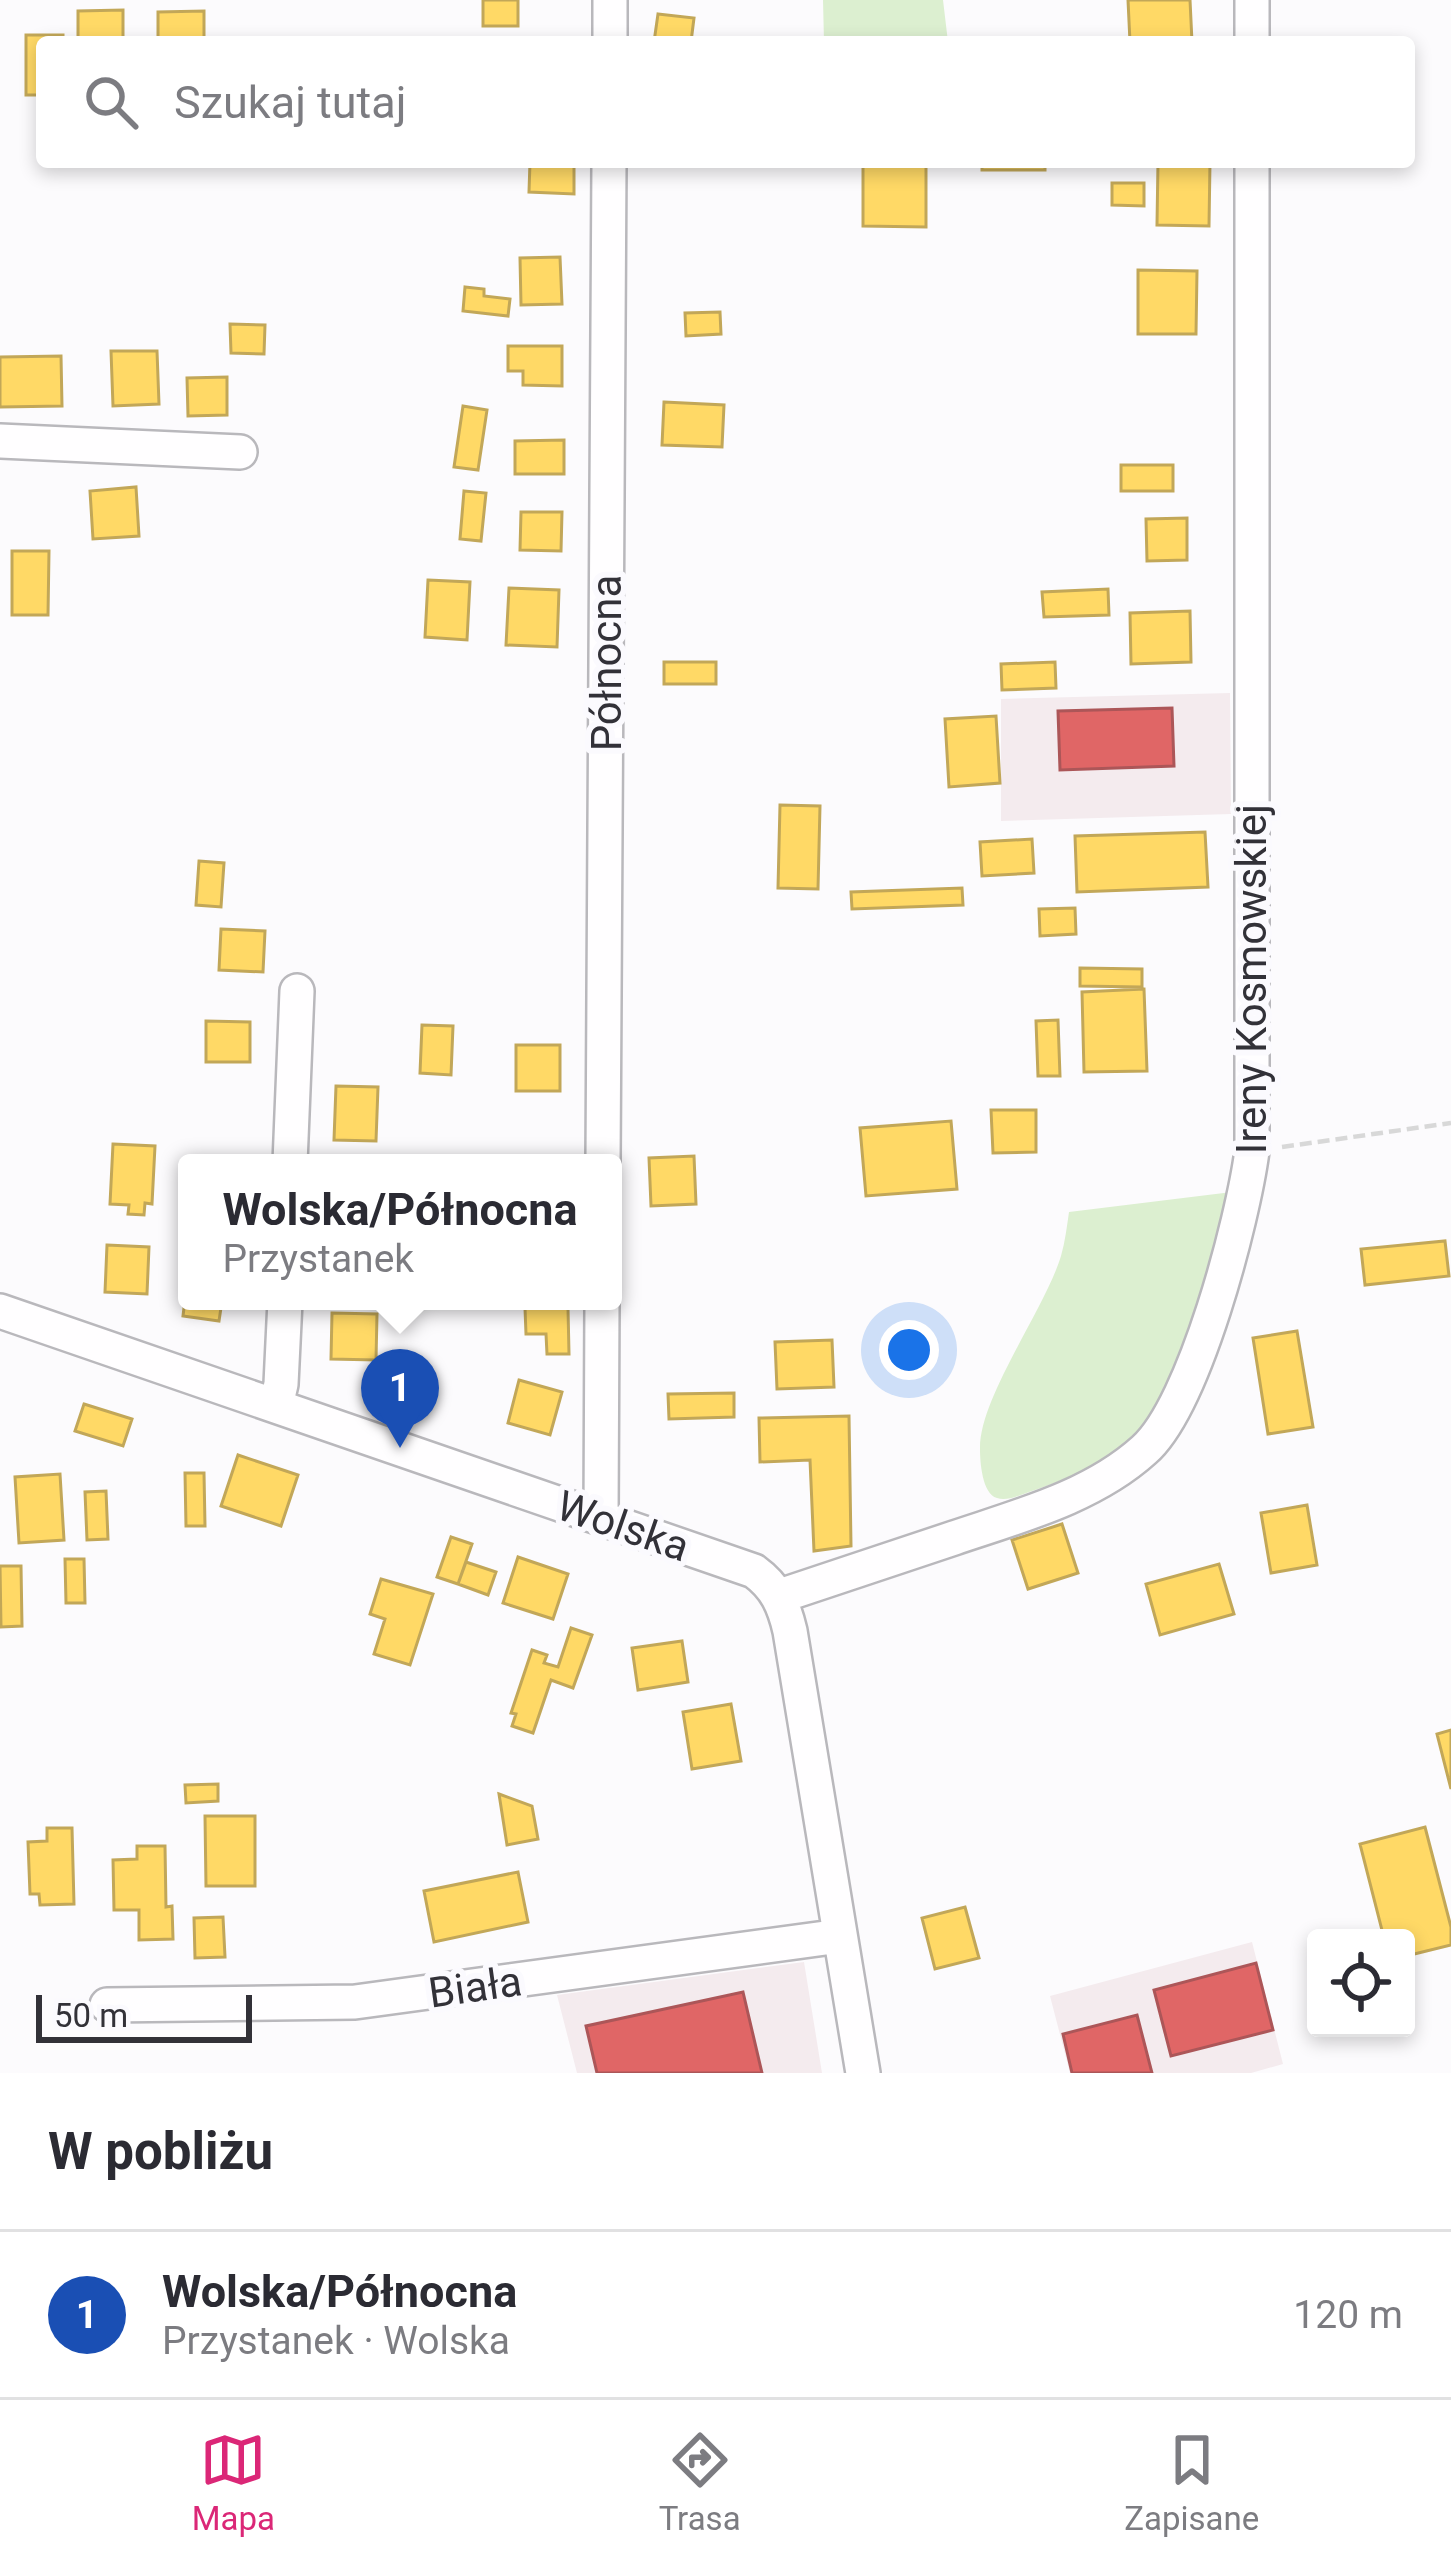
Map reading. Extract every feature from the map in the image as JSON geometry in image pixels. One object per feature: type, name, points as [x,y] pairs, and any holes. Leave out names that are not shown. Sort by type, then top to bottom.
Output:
[{"type":"street","points":[[610,0],[610,36]]},
{"type":"street","points":[[1252,0],[1252,36]]},
{"type":"street","name":"Północna","points":[[603,1154],[609,168]]},
{"type":"street","name":"Ireny Kosmowskiej","points":[[780,1596],[1064,1499],[1118,1471],[1149,1447],[1188,1380],[1235,1237],[1252,1150],[1252,168]]},
{"type":"street","points":[[0,441],[240,452]]},
{"type":"street","points":[[290,1154],[297,991]]},
{"type":"street","points":[[276,1406],[285,1310]]},
{"type":"street","points":[[601,1518],[602,1310]]},
{"type":"street","name":"Wolska","points":[[0,1311],[754,1571],[780,1596]]},
{"type":"street","points":[[780,1596],[790,1631],[863,2073]]},
{"type":"street","name":"Biała","points":[[106,2005],[355,2002],[840,1936]]},
{"type":"path","points":[[1252,1150],[1451,1123]]},
{"type":"shaded area","points":[[1230,693],[1231,814],[1001,821],[1001,699]]},
{"type":"shaded area","points":[[1252,1942],[1283,2064],[1251,2073],[1070,2073],[1050,1996]]},
{"type":"shaded area","points":[[804,1962],[822,2073],[577,2073],[557,1995]]},
{"type":"green space","points":[[823,0],[943,0],[947,36],[824,36]]},
{"type":"green space","points":[[1232,1192],[1186,1353],[1152,1417],[1123,1445],[1089,1467],[1014,1497],[992,1495],[981,1469],[983,1428],[1001,1379],[1053,1277],[1069,1212]]},
{"type":"building: Mieszkania","points":[[483,0],[518,0],[518,26],[483,26]]},
{"type":"building: Mieszkania","points":[[1128,0],[1190,0],[1192,36],[1130,36]]},
{"type":"building: Mieszkania","points":[[123,10],[123,36],[78,36],[78,11]]},
{"type":"building: Mieszkania","points":[[204,11],[204,36],[158,36],[158,12]]},
{"type":"building: Mieszkania","points":[[658,14],[694,18],[692,36],[655,36]]},
{"type":"building: Mieszkania","points":[[26,35],[63,35],[36,36],[36,95],[26,95]]},
{"type":"building: Mieszkania","points":[[530,168],[574,168],[574,194],[529,192]]},
{"type":"building: Mieszkania","points":[[863,168],[926,168],[926,227],[863,226]]},
{"type":"building: Mieszkania","points":[[982,168],[1045,168],[1045,170]]},
{"type":"building: Mieszkania","points":[[1158,168],[1210,168],[1209,226],[1157,225]]},
{"type":"building: Mieszkania","points":[[1112,183],[1144,183],[1144,206],[1112,205]]},
{"type":"building: Mieszkania","points":[[560,257],[562,304],[521,305],[520,258]]},
{"type":"building: Mieszkania","points":[[1138,270],[1197,271],[1196,334],[1138,334]]},
{"type":"building: Mieszkania","points":[[465,287],[484,289],[484,296],[510,299],[508,316],[463,311]]},
{"type":"building: Mieszkania","points":[[720,312],[721,334],[686,336],[685,313]]},
{"type":"building: Mieszkania","points":[[230,324],[265,325],[264,354],[231,353]]},
{"type":"building: Mieszkania","points":[[508,346],[562,346],[562,386],[523,385],[523,371],[508,371]]},
{"type":"building: Mieszkania","points":[[111,351],[157,351],[159,404],[113,406]]},
{"type":"building: Mieszkania","points":[[61,356],[62,406],[0,407],[0,357]]},
{"type":"building: Mieszkania","points":[[227,377],[227,415],[188,416],[187,378]]},
{"type":"building: Mieszkania","points":[[664,402],[724,405],[722,447],[662,445]]},
{"type":"building: Mieszkania","points":[[463,406],[487,410],[478,470],[454,467]]},
{"type":"building: Mieszkania","points":[[564,440],[564,474],[515,474],[515,441]]},
{"type":"building: Mieszkania","points":[[1121,465],[1173,465],[1173,491],[1121,491]]},
{"type":"building: Mieszkania","points":[[136,487],[139,536],[93,539],[90,491]]},
{"type":"building: Mieszkania","points":[[464,491],[486,493],[481,541],[460,539]]},
{"type":"building: Mieszkania","points":[[521,512],[562,512],[561,551],[520,550]]},
{"type":"building: Mieszkania","points":[[1187,518],[1187,560],[1147,561],[1146,519]]},
{"type":"building: Mieszkania","points":[[12,551],[49,551],[48,615],[12,615]]},
{"type":"building: Mieszkania","points":[[428,580],[470,582],[467,640],[425,637]]},
{"type":"building: Mieszkania","points":[[509,588],[559,590],[557,647],[506,645]]},
{"type":"building: Mieszkania","points":[[1108,589],[1109,615],[1044,617],[1042,592]]},
{"type":"building: Mieszkania","points":[[1190,611],[1191,662],[1131,664],[1130,613]]},
{"type":"building: Mieszkania","points":[[664,662],[716,662],[716,684],[664,684]]},
{"type":"building: Mieszkania","points":[[1055,662],[1056,688],[1002,690],[1001,664]]},
{"type":"building: Mieszkania","points":[[996,716],[1000,783],[949,787],[945,719]]},
{"type":"building: Mieszkania","points":[[780,805],[820,806],[818,889],[778,888]]},
{"type":"building: Mieszkania","points":[[1205,832],[1208,887],[1077,892],[1075,836]]},
{"type":"building: Mieszkania","points":[[1032,839],[1034,873],[982,876],[980,842]]},
{"type":"building: Mieszkania","points":[[199,861],[224,863],[221,907],[196,905]]},
{"type":"building: Mieszkania","points":[[962,888],[963,905],[852,909],[851,892]]},
{"type":"building: Mieszkania","points":[[1075,908],[1076,934],[1040,936],[1039,909]]},
{"type":"building: Mieszkania","points":[[221,929],[265,931],[263,972],[219,970]]},
{"type":"building: Mieszkania","points":[[1080,968],[1142,969],[1142,987],[1080,986]]},
{"type":"building: Mieszkania","points":[[1144,989],[1147,1071],[1084,1072],[1082,992]]},
{"type":"building: Mieszkania","points":[[1058,1020],[1060,1076],[1038,1076],[1036,1021]]},
{"type":"building: Mieszkania","points":[[206,1021],[250,1022],[250,1062],[206,1062]]},
{"type":"building: Mieszkania","points":[[422,1025],[453,1026],[451,1075],[420,1073]]},
{"type":"building: Mieszkania","points":[[516,1045],[560,1045],[560,1091],[516,1091]]},
{"type":"building: Mieszkania","points":[[336,1086],[378,1087],[376,1141],[334,1140]]},
{"type":"building: Mieszkania","points":[[991,1110],[1036,1110],[1036,1152],[993,1153]]},
{"type":"building: Mieszkania","points":[[951,1121],[957,1189],[866,1196],[860,1128]]},
{"type":"building: Mieszkania","points":[[113,1144],[155,1146],[152,1204],[145,1203],[144,1215],[128,1214],[129,1205],[110,1204]]},
{"type":"building: Mieszkania","points":[[694,1156],[696,1204],[651,1206],[649,1158]]},
{"type":"building: Mieszkania","points":[[1445,1241],[1449,1276],[1365,1285],[1361,1249]]},
{"type":"building: Mieszkania","points":[[107,1245],[149,1247],[147,1294],[105,1292]]},
{"type":"building: Mieszkania","points":[[184,1310],[221,1310],[219,1321],[183,1316]]},
{"type":"building: Mieszkania","points":[[525,1310],[568,1310],[569,1354],[547,1354],[546,1334],[526,1334]]},
{"type":"building: Mieszkania","points":[[332,1313],[377,1314],[376,1360],[331,1359]]},
{"type":"building: Mieszkania","points":[[1297,1331],[1313,1427],[1268,1434],[1253,1338]]},
{"type":"building: Mieszkania","points":[[832,1340],[834,1387],[777,1389],[775,1342]]},
{"type":"building: Mieszkania","points":[[519,1380],[562,1392],[550,1435],[508,1423]]},
{"type":"building: Mieszkania","points":[[734,1393],[734,1417],[669,1419],[668,1394]]},
{"type":"building: Mieszkania","points":[[84,1404],[132,1419],[123,1446],[75,1431]]},
{"type":"building: Mieszkania","points":[[849,1416],[851,1546],[814,1551],[810,1460],[760,1462],[759,1418]]},
{"type":"building: Mieszkania","points":[[238,1455],[298,1475],[281,1526],[221,1506]]},
{"type":"building: Mieszkania","points":[[185,1473],[204,1473],[205,1526],[186,1526]]},
{"type":"building: Mieszkania","points":[[60,1474],[64,1540],[19,1543],[15,1477]]},
{"type":"building: Mieszkania","points":[[106,1491],[108,1539],[87,1540],[85,1492]]},
{"type":"building: Mieszkania","points":[[1307,1505],[1317,1565],[1271,1573],[1261,1513]]},
{"type":"building: Mieszkania","points":[[1062,1524],[1078,1573],[1028,1589],[1012,1540]]},
{"type":"building: Mieszkania","points":[[451,1537],[472,1544],[458,1584],[437,1577]]},
{"type":"building: Mieszkania","points":[[518,1557],[568,1574],[553,1619],[503,1603]]},
{"type":"building: Mieszkania","points":[[65,1559],[84,1559],[85,1603],[66,1603]]},
{"type":"building: Mieszkania","points":[[466,1562],[496,1572],[488,1595],[458,1584]]},
{"type":"building: Mieszkania","points":[[1219,1564],[1234,1614],[1160,1635],[1146,1584]]},
{"type":"building: Mieszkania","points":[[0,1566],[21,1566],[22,1626],[1,1627]]},
{"type":"building: Mieszkania","points":[[381,1579],[433,1594],[410,1665],[374,1654],[385,1619],[370,1614]]},
{"type":"building: Mieszkania","points":[[571,1628],[592,1635],[573,1688],[551,1680],[533,1733],[512,1726],[516,1714],[511,1713],[532,1650],[547,1655],[544,1663],[558,1667]]},
{"type":"building: Mieszkania","points":[[682,1641],[688,1682],[638,1690],[632,1648]]},
{"type":"building: Mieszkania","points":[[731,1704],[741,1761],[692,1769],[683,1712]]},
{"type":"building: Mieszkania","points":[[1451,1730],[1451,1789],[1437,1734]]},
{"type":"building: Mieszkania","points":[[218,1784],[218,1801],[186,1803],[185,1785]]},
{"type":"building: Mieszkania","points":[[499,1794],[532,1806],[538,1839],[507,1845]]},
{"type":"building: Mieszkania","points":[[205,1816],[255,1816],[255,1886],[206,1886]]},
{"type":"building: Mieszkania","points":[[1425,1827],[1451,1927],[1451,1945],[1415,1954],[1415,1929],[1382,1929],[1360,1844]]},
{"type":"building: Mieszkania","points":[[47,1828],[72,1828],[74,1904],[40,1905],[39,1894],[30,1894],[28,1842],[47,1841]]},
{"type":"building: Mieszkania","points":[[137,1846],[165,1846],[166,1907],[172,1906],[173,1939],[139,1940],[139,1910],[114,1910],[113,1860],[137,1859]]},
{"type":"building: Mieszkania","points":[[518,1872],[528,1922],[434,1942],[424,1891]]},
{"type":"building: Mieszkania","points":[[965,1907],[979,1958],[935,1969],[922,1918]]},
{"type":"building: Mieszkania","points":[[223,1917],[225,1957],[195,1958],[194,1918]]},
{"type":"building: Handel","points":[[1172,708],[1174,766],[1060,770],[1058,711]]},
{"type":"building: Handel","points":[[1256,1963],[1273,2030],[1171,2056],[1154,1990]]},
{"type":"building: Handel","points":[[743,1992],[762,2073],[597,2073],[586,2026]]},
{"type":"building: Handel","points":[[1137,2015],[1152,2073],[1072,2073],[1063,2034]]},
{"type":"place","name":"Wolska/Północna","points":[[400,1448]]}]
